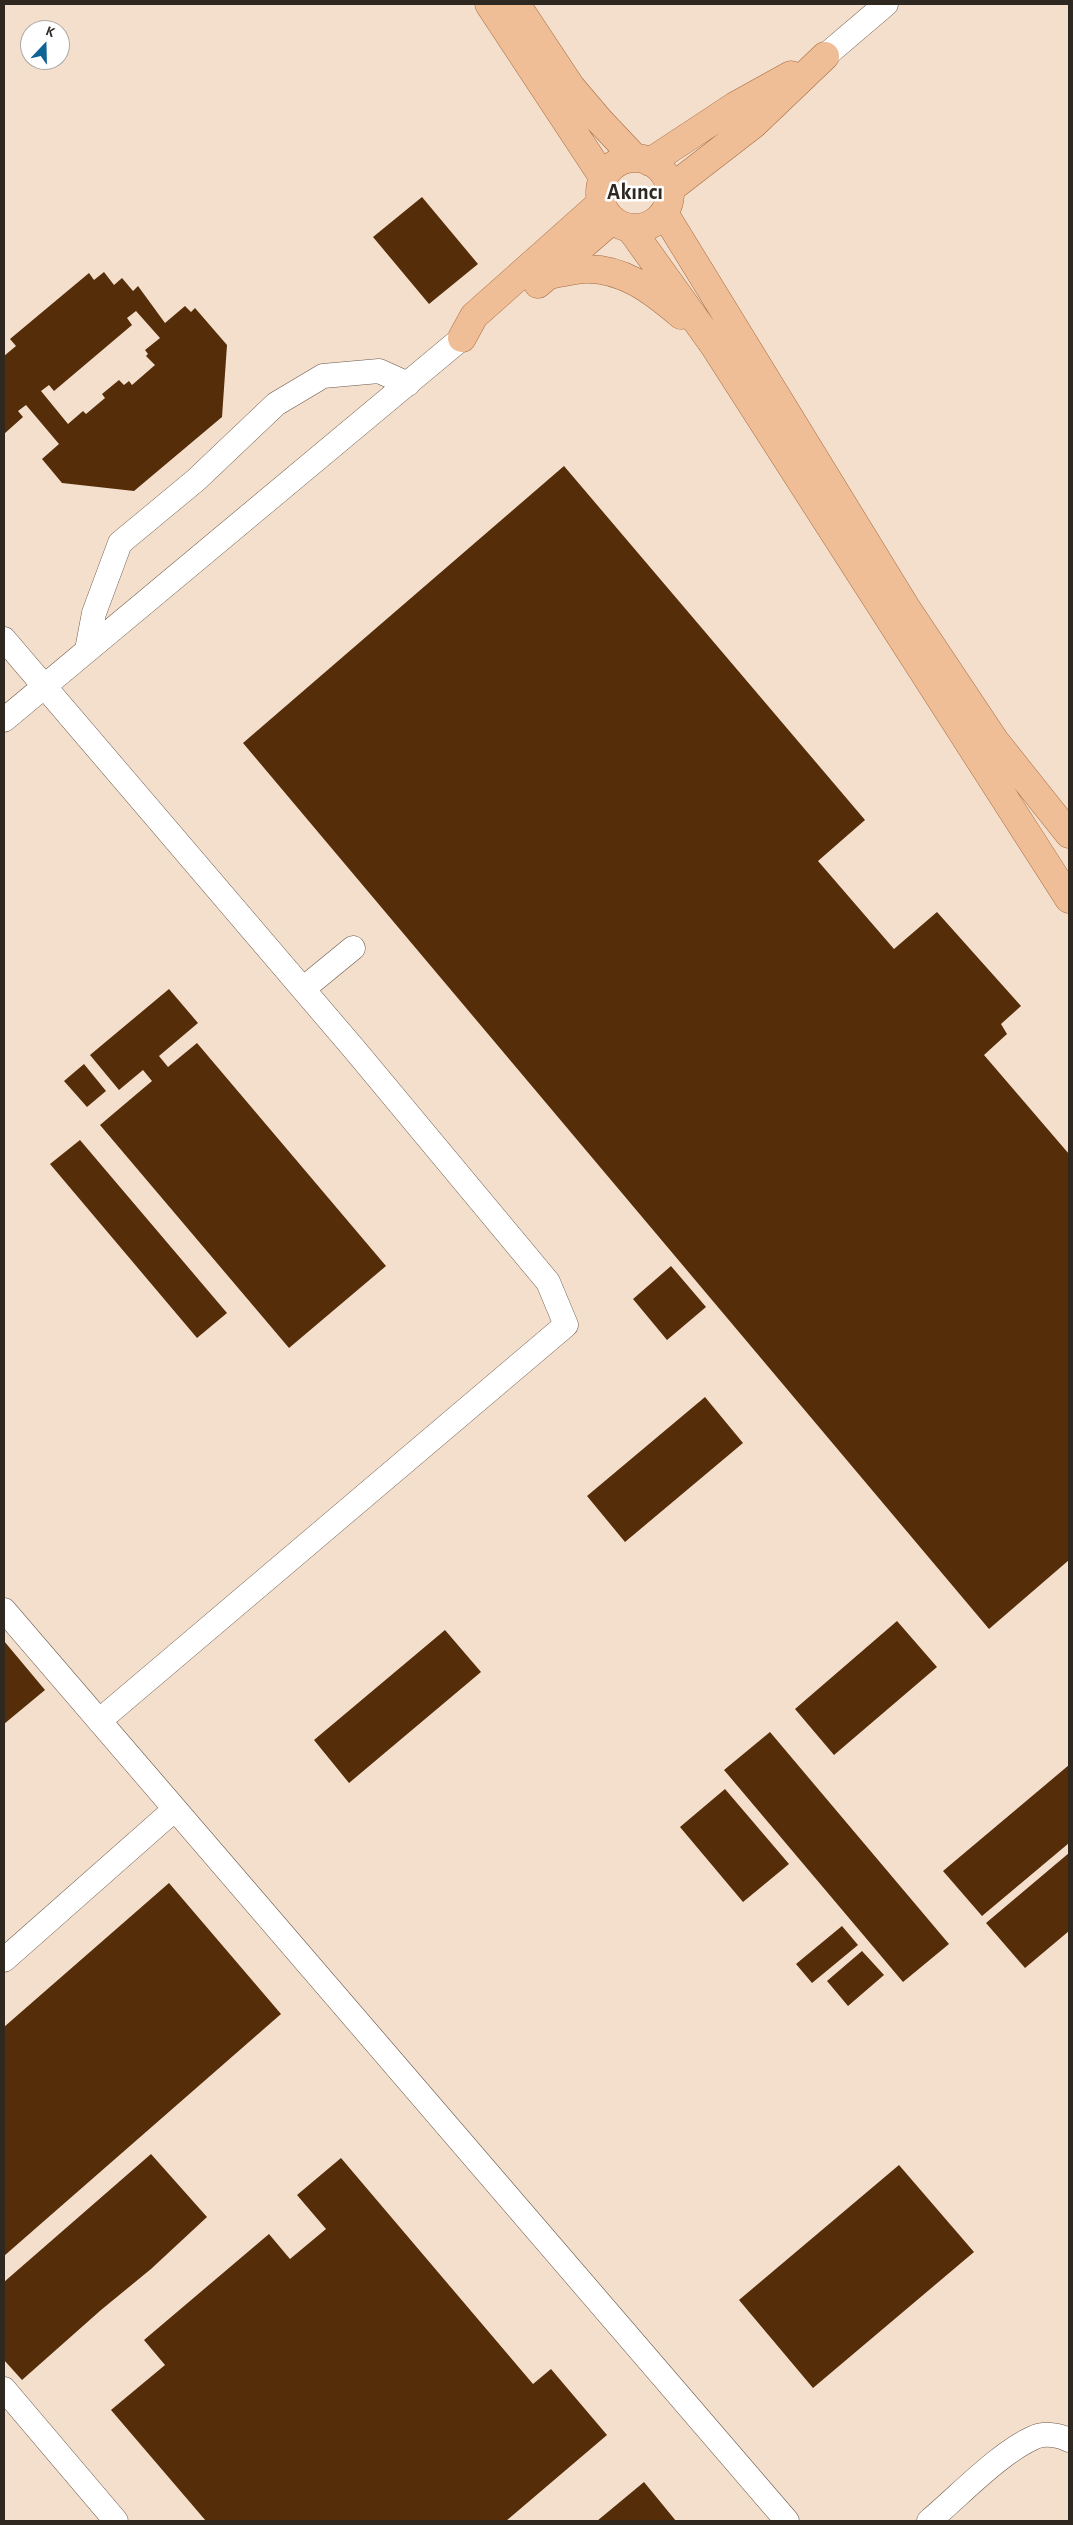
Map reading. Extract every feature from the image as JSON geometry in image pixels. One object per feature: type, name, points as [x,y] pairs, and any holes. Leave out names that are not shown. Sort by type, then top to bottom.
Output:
[{"type":"main road","points":[[489,4],[611,207],[711,342],[1069,899]]},
{"type":"main road","points":[[516,4],[571,86],[598,120],[642,160],[664,173],[667,201],[907,609],[995,741],[1069,834]]},
{"type":"main road","points":[[611,207],[642,228],[653,224],[667,201],[754,124],[824,56]]},
{"type":"main road","points":[[462,338],[486,329],[548,275],[611,207],[612,165],[642,160],[824,56]]},
{"type":"main road","points":[[462,338],[474,316],[611,207]]},
{"type":"main road","points":[[548,275],[584,269],[600,270],[630,279],[658,297],[711,342]]},
{"type":"street","points":[[824,56],[886,4]]},
{"type":"street","points":[[4,720],[462,338]]},
{"type":"street","points":[[87,650],[94,613],[120,542],[196,480],[276,404],[323,376],[379,371],[408,384]]},
{"type":"street","points":[[4,638],[303,989],[548,1282],[566,1325],[99,1721]]},
{"type":"street","points":[[303,989],[353,948]]},
{"type":"street","points":[[4,1610],[787,2521]]},
{"type":"street","points":[[4,1960],[174,1809]]},
{"type":"street","points":[[4,2389],[116,2521]]},
{"type":"street","points":[[929,2521],[1013,2449],[1038,2436],[1061,2436],[1069,2440]]},
{"type":"building","points":[[422,197],[478,264],[429,304],[373,237]]},
{"type":"building","points":[[104,272],[114,285],[122,278],[133,291],[138,286],[165,323],[185,306],[191,312],[195,308],[227,345],[222,417],[134,491],[62,483],[42,459],[59,444],[26,405],[18,411],[23,417],[4,434],[4,356],[16,346],[10,339],[89,273],[94,280]],"holes":[[[136,311],[160,338],[145,350],[148,354],[146,356],[155,365],[132,385],[129,381],[124,385],[119,380],[102,394],[105,398],[86,414],[83,411],[68,424],[41,391],[49,385],[54,391],[132,325],[127,318]]]},
{"type":"building","points":[[564,466],[865,820],[818,861],[894,949],[937,912],[1021,1006],[1001,1024],[1007,1034],[984,1055],[1069,1154],[1069,1560],[989,1629],[243,743]]},
{"type":"building","points":[[169,989],[198,1023],[159,1056],[168,1067],[197,1043],[386,1266],[289,1348],[100,1125],[152,1081],[143,1070],[119,1090],[90,1055]]},
{"type":"building","points":[[84,1064],[106,1091],[87,1107],[64,1081]]},
{"type":"building","points":[[80,1140],[227,1313],[197,1338],[50,1164]]},
{"type":"building","points":[[671,1266],[706,1307],[667,1340],[633,1299]]},
{"type":"building","points":[[705,1397],[743,1443],[625,1542],[587,1496]]},
{"type":"building","points":[[897,1621],[937,1667],[834,1755],[795,1709]]},
{"type":"building","points":[[445,1630],[481,1672],[349,1783],[314,1740]]},
{"type":"building","points":[[4,1641],[45,1690],[4,1724]]},
{"type":"building","points":[[770,1732],[949,1944],[903,1982],[724,1770]]},
{"type":"building","points":[[1069,1765],[1069,1843],[982,1916],[943,1871]]},
{"type":"building","points":[[725,1789],[789,1864],[743,1902],[680,1827]]},
{"type":"building","points":[[1069,1853],[1069,1931],[1025,1968],[986,1923]]},
{"type":"building","points":[[169,1883],[281,2014],[4,2256],[4,2027]]},
{"type":"building","points":[[842,1926],[858,1945],[812,1983],[796,1964]]},
{"type":"building","points":[[862,1951],[884,1975],[848,2006],[827,1981]]},
{"type":"building","points":[[151,2154],[207,2217],[151,2269],[101,2310],[22,2380],[4,2360],[4,2282]]},
{"type":"building","points":[[341,2158],[533,2384],[551,2369],[607,2435],[506,2521],[206,2521],[111,2410],[165,2365],[144,2340],[269,2234],[290,2259],[326,2229],[297,2195]]},
{"type":"building","points":[[899,2165],[974,2252],[813,2388],[739,2300]]},
{"type":"building","points":[[644,2482],[676,2521],[597,2521]]},
{"type":"district","name":"Akıncı","points":[[635,192]]}]
